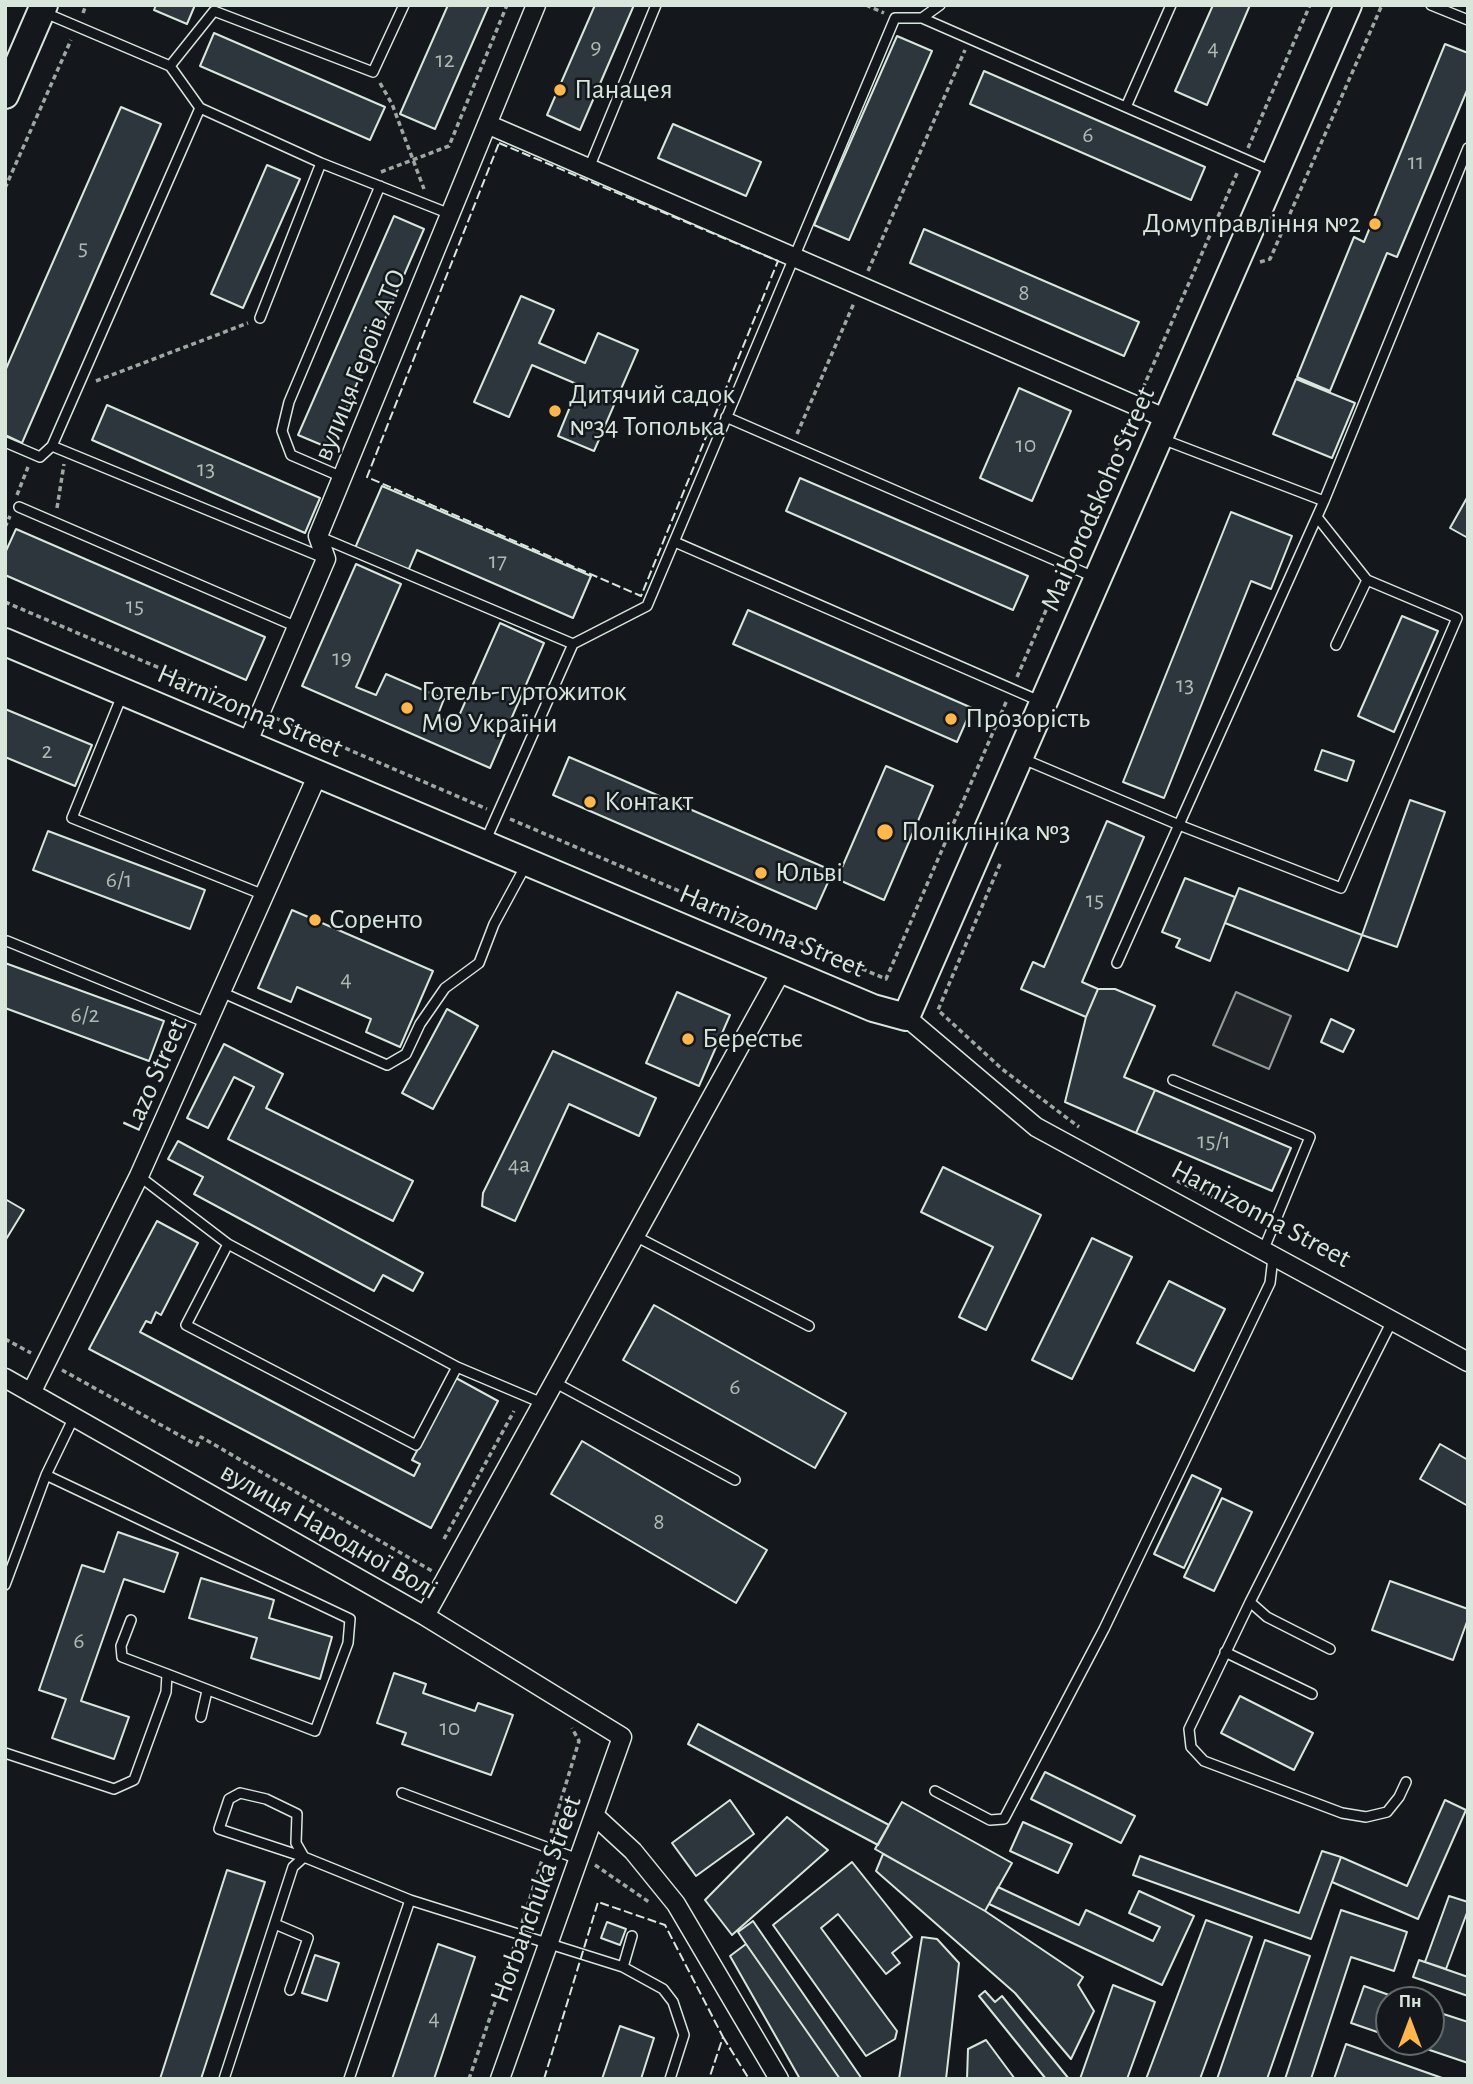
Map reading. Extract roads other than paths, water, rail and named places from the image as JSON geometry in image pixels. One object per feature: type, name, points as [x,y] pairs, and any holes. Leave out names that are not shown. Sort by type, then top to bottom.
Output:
[{"type":"street","name":"вулиця Героїв АТО","points":[[318,536],[536,5]]},
{"type":"street","name":"Maiborodskoho Street","points":[[906,1017],[1348,5]]},
{"type":"street","points":[[5,95],[43,8]]},
{"type":"street","points":[[487,124],[1136,405],[1163,428]]},
{"type":"street","points":[[247,744],[326,559],[318,536]]},
{"type":"street","name":"Harnizonna Street","points":[[5,642],[873,1008],[906,1017],[1036,1127],[1468,1362]]},
{"type":"street","name":"Lazo Street","points":[[31,1393],[139,1176],[318,774]]},
{"type":"street","points":[[425,1616],[783,968]]},
{"type":"street","name":"вулиця Народної Волі","points":[[5,1378],[425,1616],[622,1737]]},
{"type":"street","name":"Horbanchuka Street","points":[[500,2079],[548,1945],[585,1861],[594,1815],[622,1737]]},
{"type":"street","points":[[594,1815],[633,1851],[676,1904],[779,2079]]},
{"type":"lane","points":[[170,66],[215,8],[373,72],[404,5]]},
{"type":"lane","points":[[589,168],[656,5]]},
{"type":"lane","points":[[922,18],[940,5]]},
{"type":"lane","points":[[1126,107],[1171,5]]},
{"type":"lane","points":[[1431,5],[1468,20]]},
{"type":"lane","points":[[43,8],[77,27],[170,66],[200,108],[321,163],[450,214]]},
{"type":"lane","points":[[484,844],[573,644],[647,606],[895,18],[922,18],[1275,173]]},
{"type":"lane","points":[[5,442],[40,457],[52,446],[200,108]]},
{"type":"lane","points":[[1117,963],[1317,517],[1468,148]]},
{"type":"lane","points":[[260,318],[321,163]]},
{"type":"lane","points":[[342,477],[291,455],[282,431],[289,402],[380,186]]},
{"type":"lane","points":[[726,417],[1098,579]]},
{"type":"lane","points":[[1163,428],[1324,500]]},
{"type":"lane","points":[[52,446],[326,559]]},
{"type":"lane","points":[[19,507],[296,627]]},
{"type":"lane","points":[[1020,758],[1179,825],[1342,888],[1457,618],[1367,580],[1317,517]]},
{"type":"lane","points":[[318,536],[573,644]]},
{"type":"lane","points":[[675,542],[1044,703]]},
{"type":"lane","points":[[1336,645],[1367,580]]},
{"type":"lane","points":[[123,692],[72,818],[264,895]]},
{"type":"lane","points":[[221,992],[387,1065],[406,1054],[420,1024],[445,988],[479,964],[494,924],[527,862]]},
{"type":"lane","points":[[7,941],[207,1023]]},
{"type":"lane","points":[[935,1791],[990,1820],[1004,1818],[1104,1629],[1270,1283],[1268,1255],[1274,1225],[1310,1137],[1173,1080]]},
{"type":"lane","points":[[139,1176],[228,1244],[457,1367],[542,1403]]},
{"type":"lane","points":[[635,1236],[809,1326]]},
{"type":"lane","points":[[228,1244],[186,1325],[416,1445],[457,1367]]},
{"type":"lane","points":[[1392,1321],[1189,1729],[1191,1747],[1204,1761],[1342,1813],[1366,1817],[1387,1812],[1399,1797],[1406,1782]]},
{"type":"lane","points":[[554,1382],[735,1480]]},
{"type":"lane","points":[[5,1585],[46,1475],[74,1417]]},
{"type":"lane","points":[[46,1475],[350,1619],[348,1643],[315,1731],[122,1657],[121,1646],[131,1620]]},
{"type":"lane","points":[[1250,1602],[1267,1617],[1330,1649]]},
{"type":"lane","points":[[1225,1652],[1312,1694]]},
{"type":"lane","points":[[5,1754],[114,1789],[134,1780],[166,1692],[167,1674]]},
{"type":"lane","points":[[201,1717],[207,1691]]},
{"type":"lane","points":[[303,1857],[296,1843],[297,1814],[266,1800],[240,1793],[229,1799],[219,1829],[303,1857],[410,1900],[623,1967],[663,1989],[673,2002],[684,2035],[670,2079]]},
{"type":"lane","points":[[402,1793],[585,1861]]},
{"type":"lane","points":[[224,2079],[293,1867],[303,1857]]},
{"type":"lane","points":[[349,2079],[410,1900]]},
{"type":"lane","points":[[275,1924],[308,1938],[290,1990]]},
{"type":"lane","points":[[623,1967],[632,1936]]},
{"type":"place","name":"Панацея","points":[[560,90]]},
{"type":"place","name":"Домуправління №2","points":[[1375,224]]},
{"type":"place","name":"Дитячий садок №34 Тополька","points":[[555,411]]},
{"type":"place","name":"Готель-гуртожиток МО України","points":[[407,708]]},
{"type":"place","name":"Прозорість","points":[[951,719]]},
{"type":"place","name":"Контакт","points":[[590,802]]},
{"type":"place","name":"Поліклініка №3","points":[[885,832]]},
{"type":"place","name":"Юльві","points":[[761,873]]},
{"type":"place","name":"Соренто","points":[[315,920]]},
{"type":"place","name":"Берестьє","points":[[688,1039]]}]
